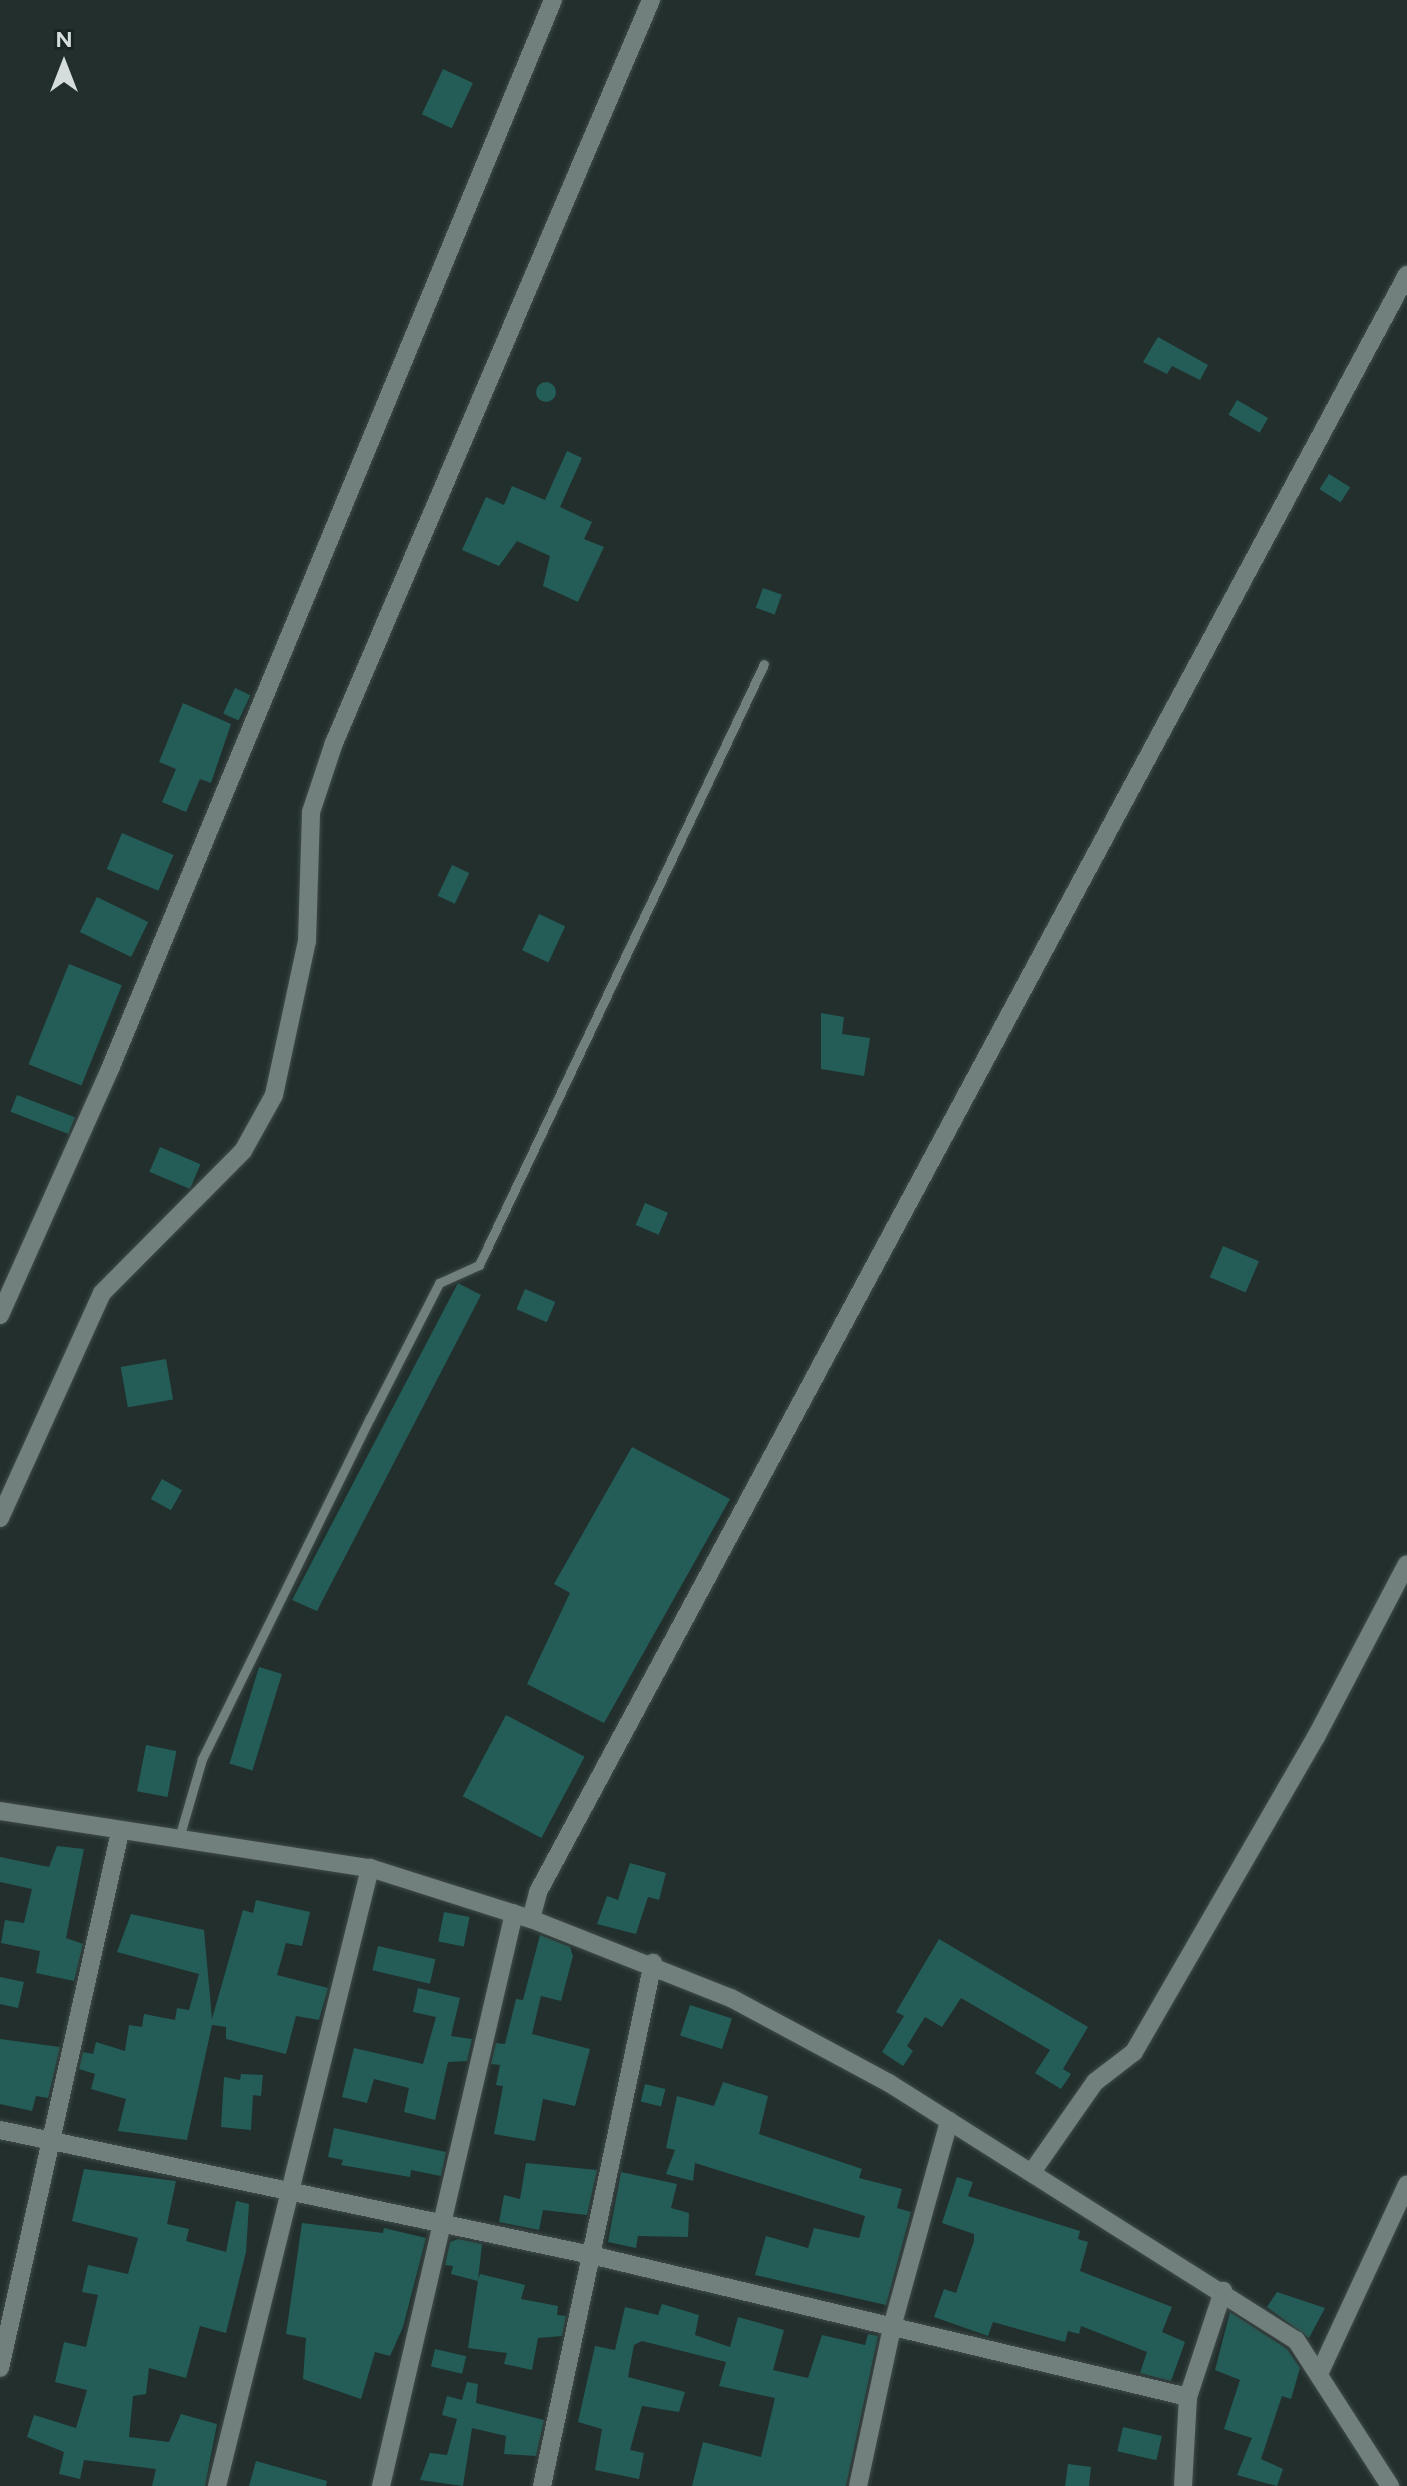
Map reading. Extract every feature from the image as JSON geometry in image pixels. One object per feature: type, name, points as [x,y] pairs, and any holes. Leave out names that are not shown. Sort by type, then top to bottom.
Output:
[{"type":"street","points":[[0,1315],[110,1069],[553,0]]},
{"type":"street","points":[[0,1518],[102,1293],[243,1151],[274,1095],[307,941],[311,812],[334,743],[651,0]]},
{"type":"street","points":[[381,2486],[443,2223],[523,1916],[1407,275]]},
{"type":"street","points":[[1032,2172],[1095,2082],[1134,2052],[1316,1737],[1407,1564]]},
{"type":"street","points":[[0,1811],[120,1832],[179,1838],[370,1868],[523,1916],[653,1963],[744,2005],[949,2121],[1223,2291],[1296,2340],[1319,2374],[1376,2478],[1390,2486]]},
{"type":"street","points":[[0,2368],[120,1832]]},
{"type":"street","points":[[217,2486],[370,1868]]},
{"type":"street","points":[[542,2486],[653,1963]]},
{"type":"street","points":[[858,2486],[892,2327],[949,2121]]},
{"type":"street","points":[[0,2130],[591,2255],[1188,2397]]},
{"type":"street","points":[[1319,2374],[1407,2184]]},
{"type":"street","points":[[1183,2486],[1188,2397],[1223,2291]]},
{"type":"lane","points":[[179,1838],[202,1759],[363,1432],[439,1283],[479,1265],[764,664]]},
{"type":"building","points":[[443,69],[473,83],[452,128],[422,114]]},
{"type":"building","points":[[1158,337],[1208,365],[1200,380],[1172,366],[1167,374],[1143,362]]},
{"type":"building","points":[[546,382],[553,385],[556,392],[553,399],[546,402],[539,399],[536,392],[539,385]]},
{"type":"building","points":[[1237,400],[1268,418],[1260,433],[1228,415]]},
{"type":"building","points":[[567,451],[582,458],[560,507],[592,522],[584,539],[604,547],[578,602],[543,586],[550,556],[517,541],[499,566],[462,550],[486,497],[504,505],[512,486],[545,500]]},
{"type":"building","points":[[1329,474],[1350,487],[1341,503],[1319,489]]},
{"type":"building","points":[[763,588],[782,595],[775,615],[756,608]]},
{"type":"building","points":[[235,688],[250,695],[239,721],[223,713]]},
{"type":"building","points":[[183,703],[231,724],[211,783],[200,779],[186,812],[162,802],[176,769],[159,762]]},
{"type":"building","points":[[122,833],[174,855],[158,891],[107,869]]},
{"type":"building","points":[[452,865],[469,873],[455,904],[438,896]]},
{"type":"building","points":[[97,897],[148,922],[131,957],[80,932]]},
{"type":"building","points":[[539,914],[565,926],[548,963],[522,950]]},
{"type":"building","points":[[69,964],[122,985],[81,1085],[29,1064]]},
{"type":"building","points":[[821,1013],[844,1017],[842,1034],[870,1038],[864,1076],[821,1069]]},
{"type":"building","points":[[17,1095],[75,1117],[68,1134],[11,1112]]},
{"type":"building","points":[[160,1147],[201,1164],[190,1189],[149,1172]]},
{"type":"building","points":[[645,1203],[668,1213],[659,1235],[636,1225]]},
{"type":"building","points":[[1223,1246],[1259,1261],[1246,1293],[1210,1277]]},
{"type":"building","points":[[458,1283],[481,1295],[317,1611],[292,1600]]},
{"type":"building","points":[[525,1289],[555,1302],[547,1322],[516,1309]]},
{"type":"building","points":[[166,1359],[173,1399],[128,1407],[121,1367]]},
{"type":"building","points":[[632,1447],[730,1499],[604,1723],[527,1684],[570,1593],[554,1584]]},
{"type":"building","points":[[162,1479],[182,1490],[171,1510],[151,1499]]},
{"type":"building","points":[[259,1667],[282,1674],[252,1771],[229,1764]]},
{"type":"building","points":[[506,1715],[585,1757],[541,1838],[463,1796]]},
{"type":"building","points":[[146,1745],[176,1751],[167,1797],[137,1791]]},
{"type":"building","points":[[57,1846],[84,1849],[66,1938],[83,1944],[74,1981],[36,1973],[40,1951],[1,1943],[5,1920],[24,1923],[32,1889],[0,1882],[0,1857],[49,1867]]},
{"type":"building","points":[[630,1863],[666,1873],[659,1900],[648,1897],[636,1934],[597,1924],[607,1896],[618,1900]]},
{"type":"building","points":[[256,1900],[310,1912],[302,1946],[286,1943],[277,1975],[328,1988],[319,2020],[296,2016],[286,2054],[226,2039],[226,2027],[212,2025],[187,2140],[118,2131],[126,2099],[91,2089],[95,2074],[79,2069],[83,2052],[93,2054],[96,2042],[125,2051],[129,2025],[142,2027],[144,2014],[175,2020],[177,2008],[189,2010],[199,1974],[117,1952],[131,1914],[204,1930],[212,2019],[243,1910],[253,1913]]},
{"type":"building","points":[[444,1912],[470,1917],[464,1946],[438,1941]]},
{"type":"building","points":[[540,1935],[570,1947],[573,1956],[561,2001],[541,1996],[532,2034],[590,2049],[575,2106],[543,2099],[535,2141],[494,2134],[503,2086],[496,2085],[500,2065],[491,2064],[496,2043],[505,2044],[516,1999],[523,2000]]},
{"type":"building","points":[[939,1939],[1088,2027],[1063,2069],[1071,2074],[1061,2089],[1035,2073],[1050,2050],[961,1998],[942,2027],[925,2017],[907,2046],[913,2051],[903,2066],[882,2052],[904,2016],[896,2012]]},
{"type":"building","points":[[378,1946],[435,1959],[430,1984],[372,1970]]},
{"type":"building","points":[[0,1977],[24,1982],[18,2008],[0,2004]]},
{"type":"building","points":[[418,1988],[460,1998],[451,2036],[472,2039],[467,2061],[448,2062],[435,2120],[404,2112],[409,2088],[374,2079],[367,2103],[342,2097],[354,2048],[423,2064],[436,2017],[413,2012]]},
{"type":"building","points":[[690,2005],[732,2019],[722,2049],[680,2035]]},
{"type":"building","points":[[0,2039],[60,2047],[48,2098],[36,2096],[32,2111],[0,2104]]},
{"type":"building","points":[[241,2074],[263,2075],[261,2096],[253,2095],[251,2130],[221,2127],[224,2077],[240,2080]]},
{"type":"building","points":[[723,2082],[768,2096],[759,2134],[862,2169],[859,2178],[902,2189],[897,2208],[911,2212],[886,2305],[755,2275],[766,2236],[808,2248],[814,2228],[859,2238],[865,2216],[695,2163],[693,2181],[666,2174],[675,2150],[666,2148],[677,2096],[714,2106]]},
{"type":"building","points":[[645,2084],[665,2089],[661,2107],[641,2101]]},
{"type":"building","points":[[334,2128],[446,2152],[441,2176],[411,2170],[410,2177],[341,2165],[343,2160],[328,2157]]},
{"type":"building","points":[[526,2163],[597,2170],[587,2215],[543,2210],[539,2230],[499,2222],[504,2195],[520,2199]]},
{"type":"building","points":[[84,2169],[176,2181],[167,2224],[189,2229],[186,2241],[226,2252],[236,2201],[249,2204],[246,2252],[226,2333],[200,2326],[186,2378],[149,2368],[146,2394],[133,2396],[129,2437],[169,2442],[181,2414],[217,2424],[205,2486],[152,2486],[156,2469],[84,2460],[80,2479],[59,2474],[64,2452],[27,2437],[34,2415],[76,2428],[87,2390],[55,2382],[64,2342],[86,2347],[98,2295],[82,2292],[88,2265],[128,2274],[138,2238],[72,2221]]},
{"type":"building","points":[[621,2172],[677,2184],[671,2208],[689,2213],[688,2237],[638,2236],[636,2248],[608,2242]]},
{"type":"building","points":[[957,2177],[973,2182],[968,2196],[1080,2231],[1078,2239],[1088,2242],[1080,2271],[1172,2307],[1162,2332],[1185,2342],[1171,2381],[1140,2373],[1147,2352],[1081,2326],[1079,2334],[1068,2331],[1065,2342],[993,2322],[988,2336],[934,2317],[944,2289],[956,2293],[974,2241],[974,2234],[942,2223]]},
{"type":"building","points":[[302,2223],[383,2233],[384,2228],[426,2238],[403,2327],[390,2356],[375,2352],[361,2399],[303,2379],[306,2338],[286,2334]]},
{"type":"building","points":[[458,2239],[482,2244],[478,2280],[480,2274],[525,2285],[521,2299],[558,2306],[557,2315],[566,2316],[562,2336],[538,2338],[532,2370],[504,2364],[507,2353],[468,2348],[478,2281],[451,2274],[453,2266],[445,2265],[450,2242]]},
{"type":"building","points":[[1277,2292],[1325,2308],[1309,2338],[1267,2307]]},
{"type":"building","points":[[662,2304],[699,2315],[695,2335],[730,2347],[738,2317],[784,2330],[773,2370],[808,2378],[822,2335],[865,2345],[868,2334],[878,2336],[846,2486],[692,2486],[703,2442],[761,2457],[775,2398],[719,2386],[726,2362],[642,2341],[634,2345],[628,2377],[685,2392],[679,2412],[642,2406],[630,2450],[644,2453],[639,2479],[595,2470],[602,2429],[578,2422],[595,2346],[615,2350],[625,2307],[658,2315]]},
{"type":"building","points":[[1230,2312],[1287,2349],[1300,2368],[1291,2399],[1282,2396],[1261,2459],[1283,2469],[1277,2486],[1237,2475],[1252,2438],[1224,2429],[1240,2380],[1215,2370]]},
{"type":"building","points":[[435,2349],[466,2356],[462,2374],[431,2367]]},
{"type":"building","points":[[467,2382],[478,2384],[476,2403],[544,2420],[536,2456],[504,2454],[506,2436],[472,2428],[463,2486],[420,2480],[430,2453],[447,2455],[457,2419],[442,2415],[447,2396],[462,2400]]},
{"type":"building","points":[[1123,2427],[1162,2436],[1156,2460],[1117,2451]]},
{"type":"building","points":[[256,2461],[327,2481],[326,2486],[249,2486]]},
{"type":"building","points":[[1068,2464],[1091,2467],[1089,2486],[1065,2486]]}]
